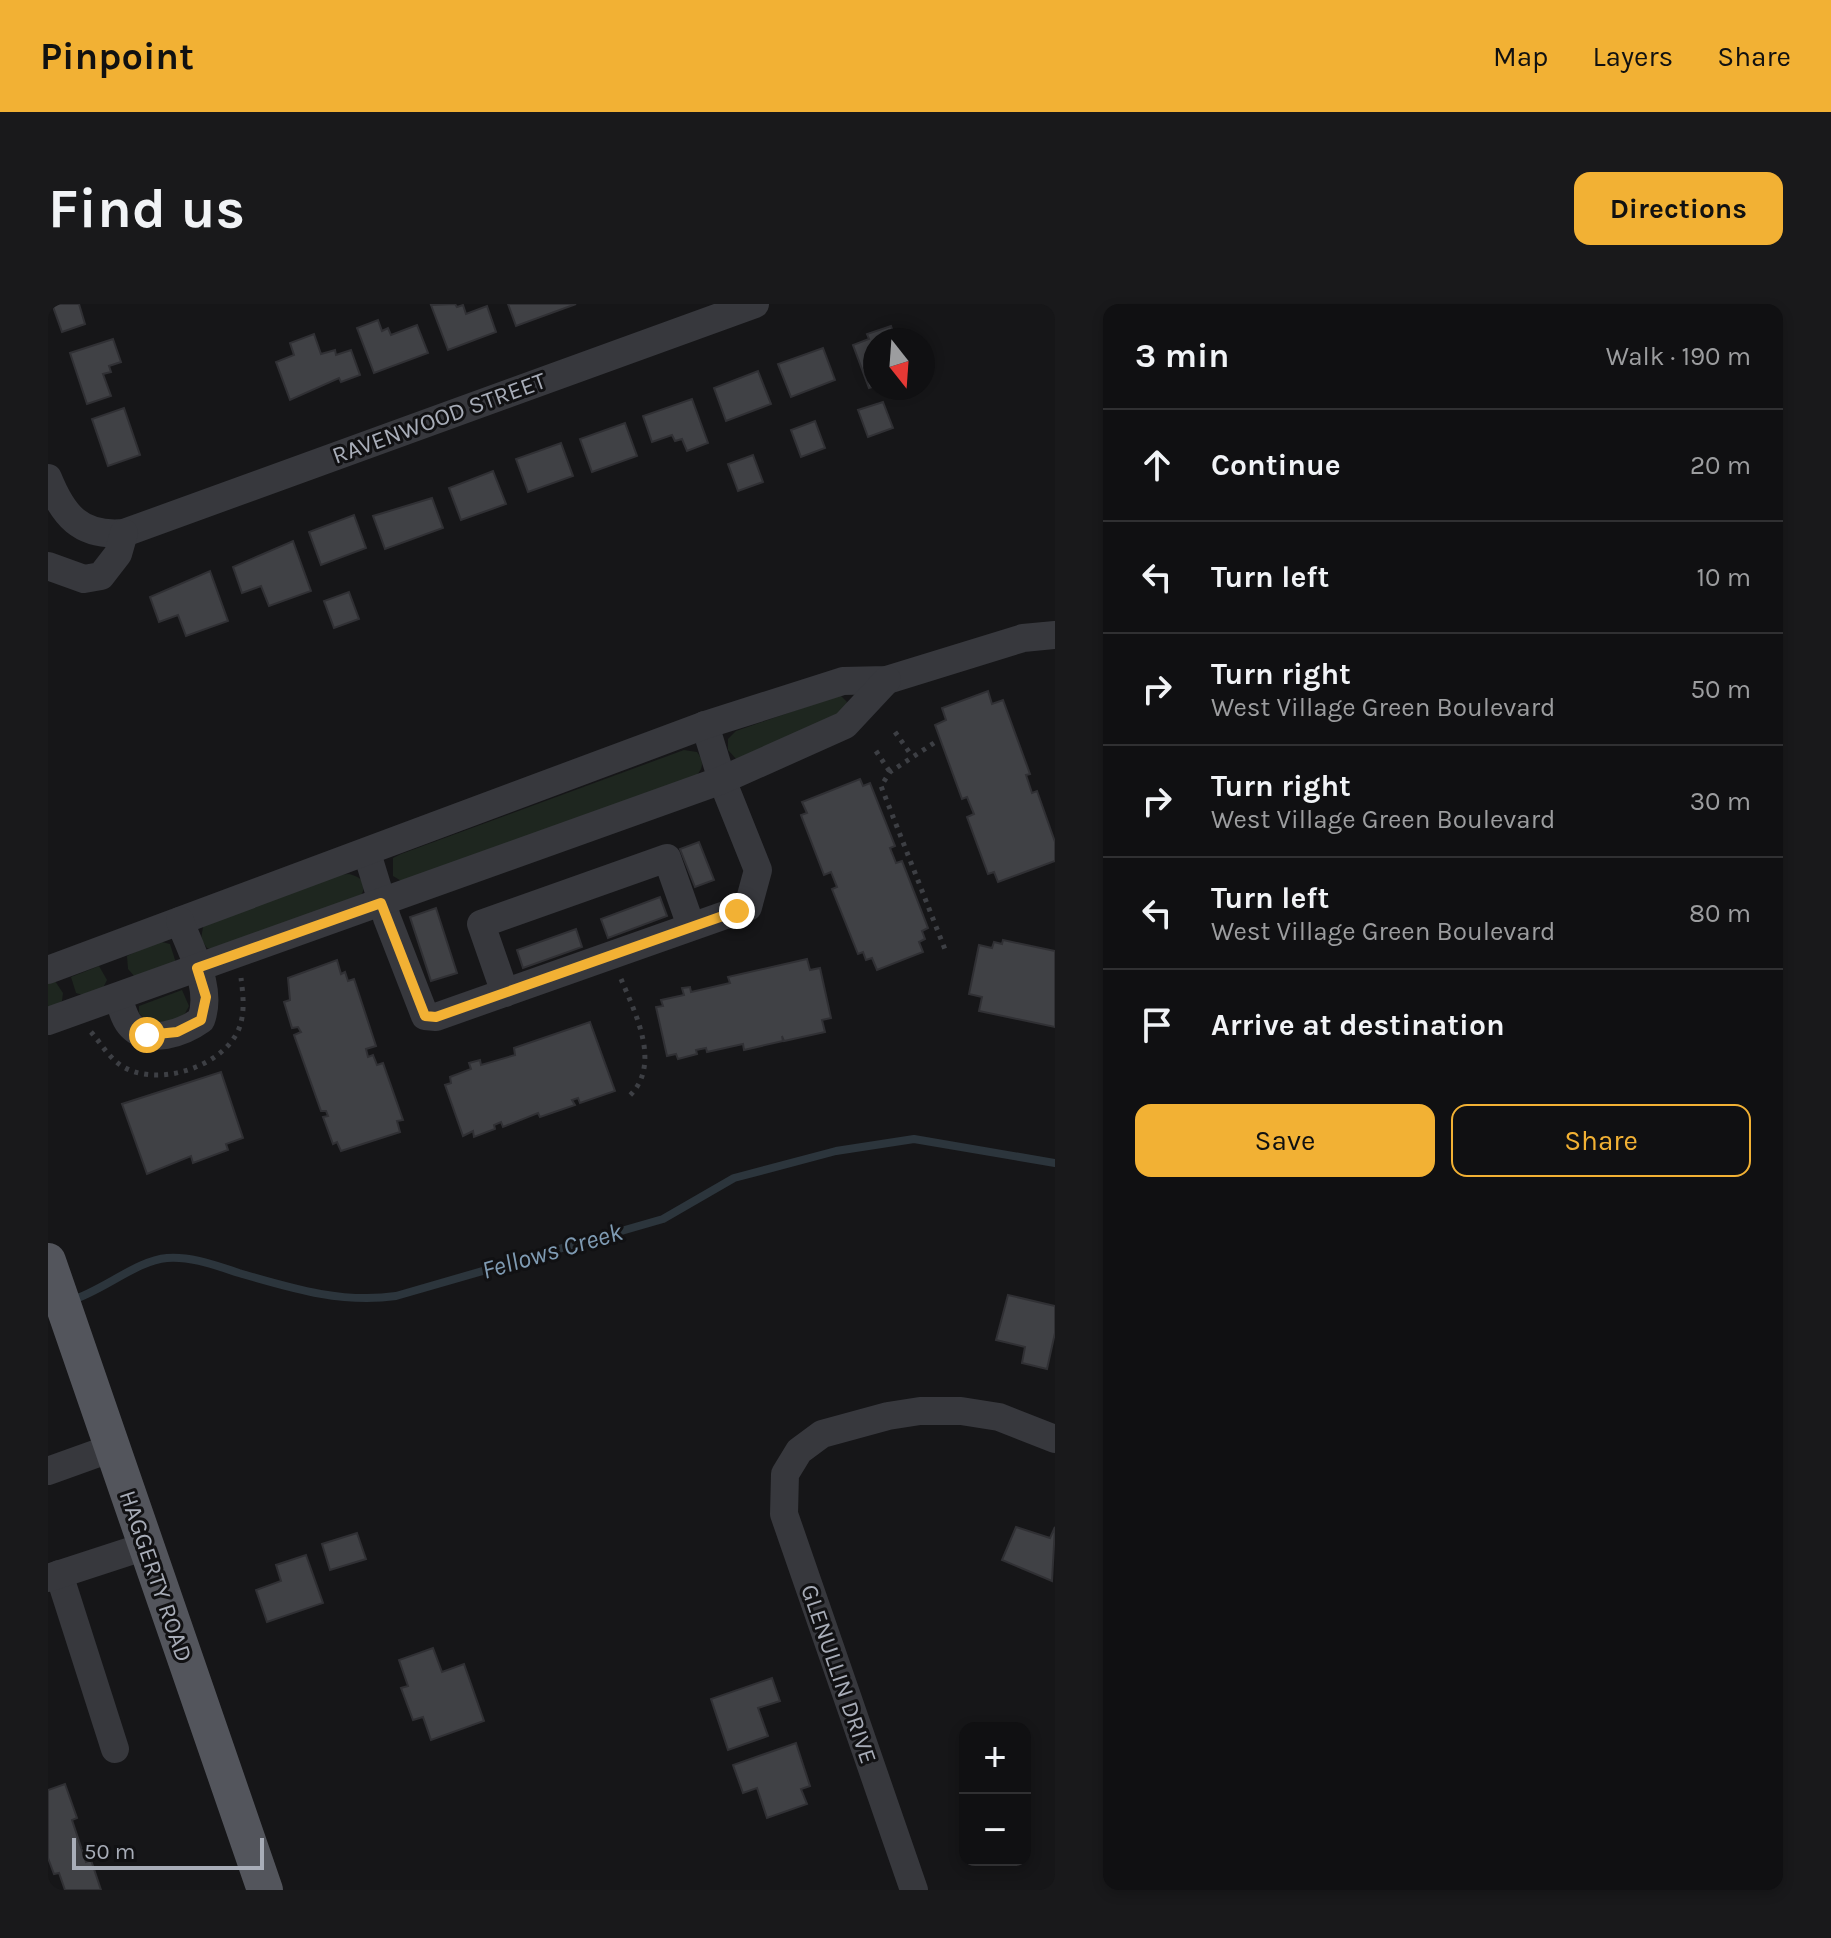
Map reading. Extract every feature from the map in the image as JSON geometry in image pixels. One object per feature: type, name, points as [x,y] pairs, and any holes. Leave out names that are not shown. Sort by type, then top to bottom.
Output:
[{"type":"main road","name":"HAGGERTY ROAD","points":[[48,1261],[265,1890]]},
{"type":"street","name":"RAVENWOOD STREET","points":[[57,504],[103,534],[124,533],[755,304]]},
{"type":"street","points":[[58,570],[84,579],[101,576],[118,554],[124,533]]},
{"type":"street","points":[[48,970],[705,725],[843,681],[887,680],[1023,638],[1055,635]]},
{"type":"street","points":[[48,1021],[722,780],[845,725],[887,680]]},
{"type":"street","points":[[367,853],[381,903],[425,1016],[436,1017],[748,907],[757,883],[758,870],[722,780],[705,725]]},
{"type":"street","points":[[505,993],[481,924],[492,920],[667,858],[691,926]]},
{"type":"street","points":[[118,997],[129,1025],[147,1035],[177,1032],[201,1020],[206,1007],[204,987],[180,921]]},
{"type":"street","name":"GLENULLIN DRIVE","points":[[914,1890],[784,1514],[782,1487],[793,1458],[809,1441],[822,1434],[920,1411],[961,1411],[999,1417],[1055,1439]]},
{"type":"street","points":[[48,1471],[112,1448]]},
{"type":"street","points":[[115,1749],[54,1576],[146,1546]]},
{"type":"path","points":[[895,732],[912,756]]},
{"type":"path","points":[[934,743],[890,772],[881,786],[946,952]]},
{"type":"path","points":[[876,751],[890,772]]},
{"type":"path","points":[[612,955],[647,1062],[638,1088],[626,1099]]},
{"type":"shaded area","points":[[840,695],[847,702],[842,713],[737,760],[728,750],[728,739],[736,731]]},
{"type":"shaded area","points":[[684,750],[697,752],[701,759],[701,769],[694,778],[403,882],[393,876],[393,858],[401,854]]},
{"type":"shaded area","points":[[349,874],[359,878],[364,885],[357,902],[220,951],[207,948],[201,939],[203,927],[210,922],[337,875]]},
{"type":"shaded area","points":[[158,941],[170,944],[176,963],[136,978],[128,969],[127,956]]},
{"type":"shaded area","points":[[99,966],[107,980],[102,990],[86,996],[76,993],[71,977]]},
{"type":"shaded area","points":[[55,981],[63,993],[62,1001],[48,1009],[48,982]]},
{"type":"shaded area","points":[[182,990],[189,1006],[181,1021],[148,1022],[139,1013],[139,1006]]},
{"type":"building","points":[[52,304],[79,304],[85,324],[62,332]]},
{"type":"building","points":[[455,304],[457,307],[463,305],[466,314],[487,306],[496,332],[448,350],[431,305]]},
{"type":"building","points":[[508,304],[576,304],[516,326]]},
{"type":"building","points":[[378,320],[382,331],[388,328],[391,335],[417,325],[428,353],[374,373],[357,328]]},
{"type":"building","points":[[314,334],[321,354],[335,350],[336,355],[351,350],[360,375],[341,382],[339,378],[290,400],[276,362],[294,355],[290,343]]},
{"type":"building","points":[[113,339],[121,362],[109,366],[111,372],[103,374],[111,396],[87,404],[70,353]]},
{"type":"building","points":[[863,341],[863,372],[853,345]]},
{"type":"building","points":[[823,348],[835,380],[791,397],[778,364]]},
{"type":"building","points":[[758,371],[771,404],[726,421],[714,388]]},
{"type":"building","points":[[692,399],[708,443],[687,451],[682,439],[675,441],[672,435],[652,442],[643,416]]},
{"type":"building","points":[[883,402],[893,428],[868,437],[858,410]]},
{"type":"building","points":[[124,408],[140,455],[108,466],[92,419]]},
{"type":"building","points":[[815,421],[825,448],[801,457],[791,430]]},
{"type":"building","points":[[625,423],[637,456],[592,472],[580,439]]},
{"type":"building","points":[[561,443],[573,476],[528,492],[516,459]]},
{"type":"building","points":[[753,455],[763,482],[738,491],[728,464]]},
{"type":"building","points":[[493,471],[506,504],[461,520],[449,488]]},
{"type":"building","points":[[432,498],[443,528],[385,549],[373,516]]},
{"type":"building","points":[[354,515],[366,548],[321,565],[309,532]]},
{"type":"building","points":[[293,541],[311,591],[269,606],[261,586],[242,593],[233,567]]},
{"type":"building","points":[[210,571],[228,621],[186,636],[178,615],[159,622],[150,597]]},
{"type":"building","points":[[349,592],[359,619],[334,628],[324,601]]},
{"type":"building","points":[[988,691],[992,704],[1003,700],[1030,774],[1026,775],[1032,793],[1037,791],[1055,842],[1055,861],[998,882],[994,872],[988,874],[967,817],[974,814],[967,797],[962,799],[935,725],[946,720],[942,708]]},
{"type":"building","points":[[860,779],[863,786],[870,783],[895,846],[890,848],[896,863],[902,861],[928,928],[922,931],[925,939],[919,942],[923,952],[877,970],[872,958],[866,960],[863,952],[858,954],[832,889],[837,887],[831,872],[824,875],[801,815],[807,813],[802,802]]},
{"type":"building","points":[[699,842],[714,880],[695,887],[680,849]]},
{"type":"building","points":[[660,897],[667,916],[608,938],[601,919]]},
{"type":"building","points":[[436,908],[457,973],[431,981],[410,917]]},
{"type":"building","points":[[576,929],[582,947],[523,968],[517,950]]},
{"type":"building","points":[[1003,940],[1055,951],[1055,1027],[979,1011],[982,997],[969,994],[979,945],[992,948],[994,942],[1002,944]]},
{"type":"building","points":[[807,959],[810,970],[820,968],[831,1018],[822,1020],[825,1032],[784,1041],[782,1036],[783,1041],[744,1050],[743,1044],[707,1052],[706,1048],[696,1050],[697,1054],[678,1059],[676,1054],[667,1056],[656,1007],[663,1006],[661,1000],[684,995],[682,988],[690,987],[691,992],[730,983],[728,977]]},
{"type":"building","points":[[337,960],[341,974],[345,972],[348,981],[354,979],[376,1046],[366,1049],[368,1057],[373,1055],[377,1065],[383,1063],[403,1120],[397,1121],[400,1132],[341,1151],[337,1142],[333,1144],[323,1117],[328,1116],[326,1111],[321,1111],[294,1035],[301,1032],[298,1027],[292,1028],[284,1002],[290,1000],[288,978]]},
{"type":"building","points":[[590,1022],[615,1091],[580,1103],[578,1098],[572,1100],[575,1105],[540,1117],[538,1113],[503,1127],[501,1122],[494,1125],[495,1129],[474,1137],[473,1131],[463,1136],[445,1085],[451,1083],[450,1077],[471,1069],[469,1063],[480,1060],[481,1065],[515,1055],[514,1048]]},
{"type":"building","points":[[221,1072],[243,1138],[226,1144],[228,1150],[193,1163],[191,1156],[147,1174],[122,1104]]},
{"type":"building","points":[[1008,1295],[1055,1306],[1055,1333],[1047,1369],[1022,1363],[1025,1347],[996,1340]]},
{"type":"building","points":[[1016,1527],[1050,1538],[1055,1527],[1052,1581],[1002,1560]]},
{"type":"building","points":[[357,1533],[366,1559],[330,1570],[322,1544]]},
{"type":"building","points":[[306,1555],[323,1603],[267,1622],[256,1590],[281,1581],[276,1565]]},
{"type":"building","points":[[433,1648],[442,1672],[464,1664],[484,1721],[431,1740],[423,1717],[413,1720],[401,1688],[408,1686],[399,1660]]},
{"type":"building","points":[[772,1678],[780,1701],[758,1708],[768,1736],[728,1750],[711,1699]]},
{"type":"building","points":[[796,1743],[810,1786],[801,1789],[807,1804],[767,1818],[757,1788],[743,1793],[733,1765]]},
{"type":"building","points":[[65,1784],[77,1818],[72,1820],[86,1862],[91,1860],[101,1890],[65,1890],[59,1873],[54,1874],[48,1858],[48,1790]]},
{"type":"waterway","name":"Fellows Creek","points":[[72,1300],[144,1264],[167,1258],[204,1262],[317,1293],[356,1298],[396,1296],[663,1219],[734,1178],[836,1151],[914,1139],[1055,1163]]},
{"type":"route","points":[[147,1035],[177,1032],[201,1020],[206,997],[197,968],[381,903],[425,1016],[436,1017],[737,911]]}]
